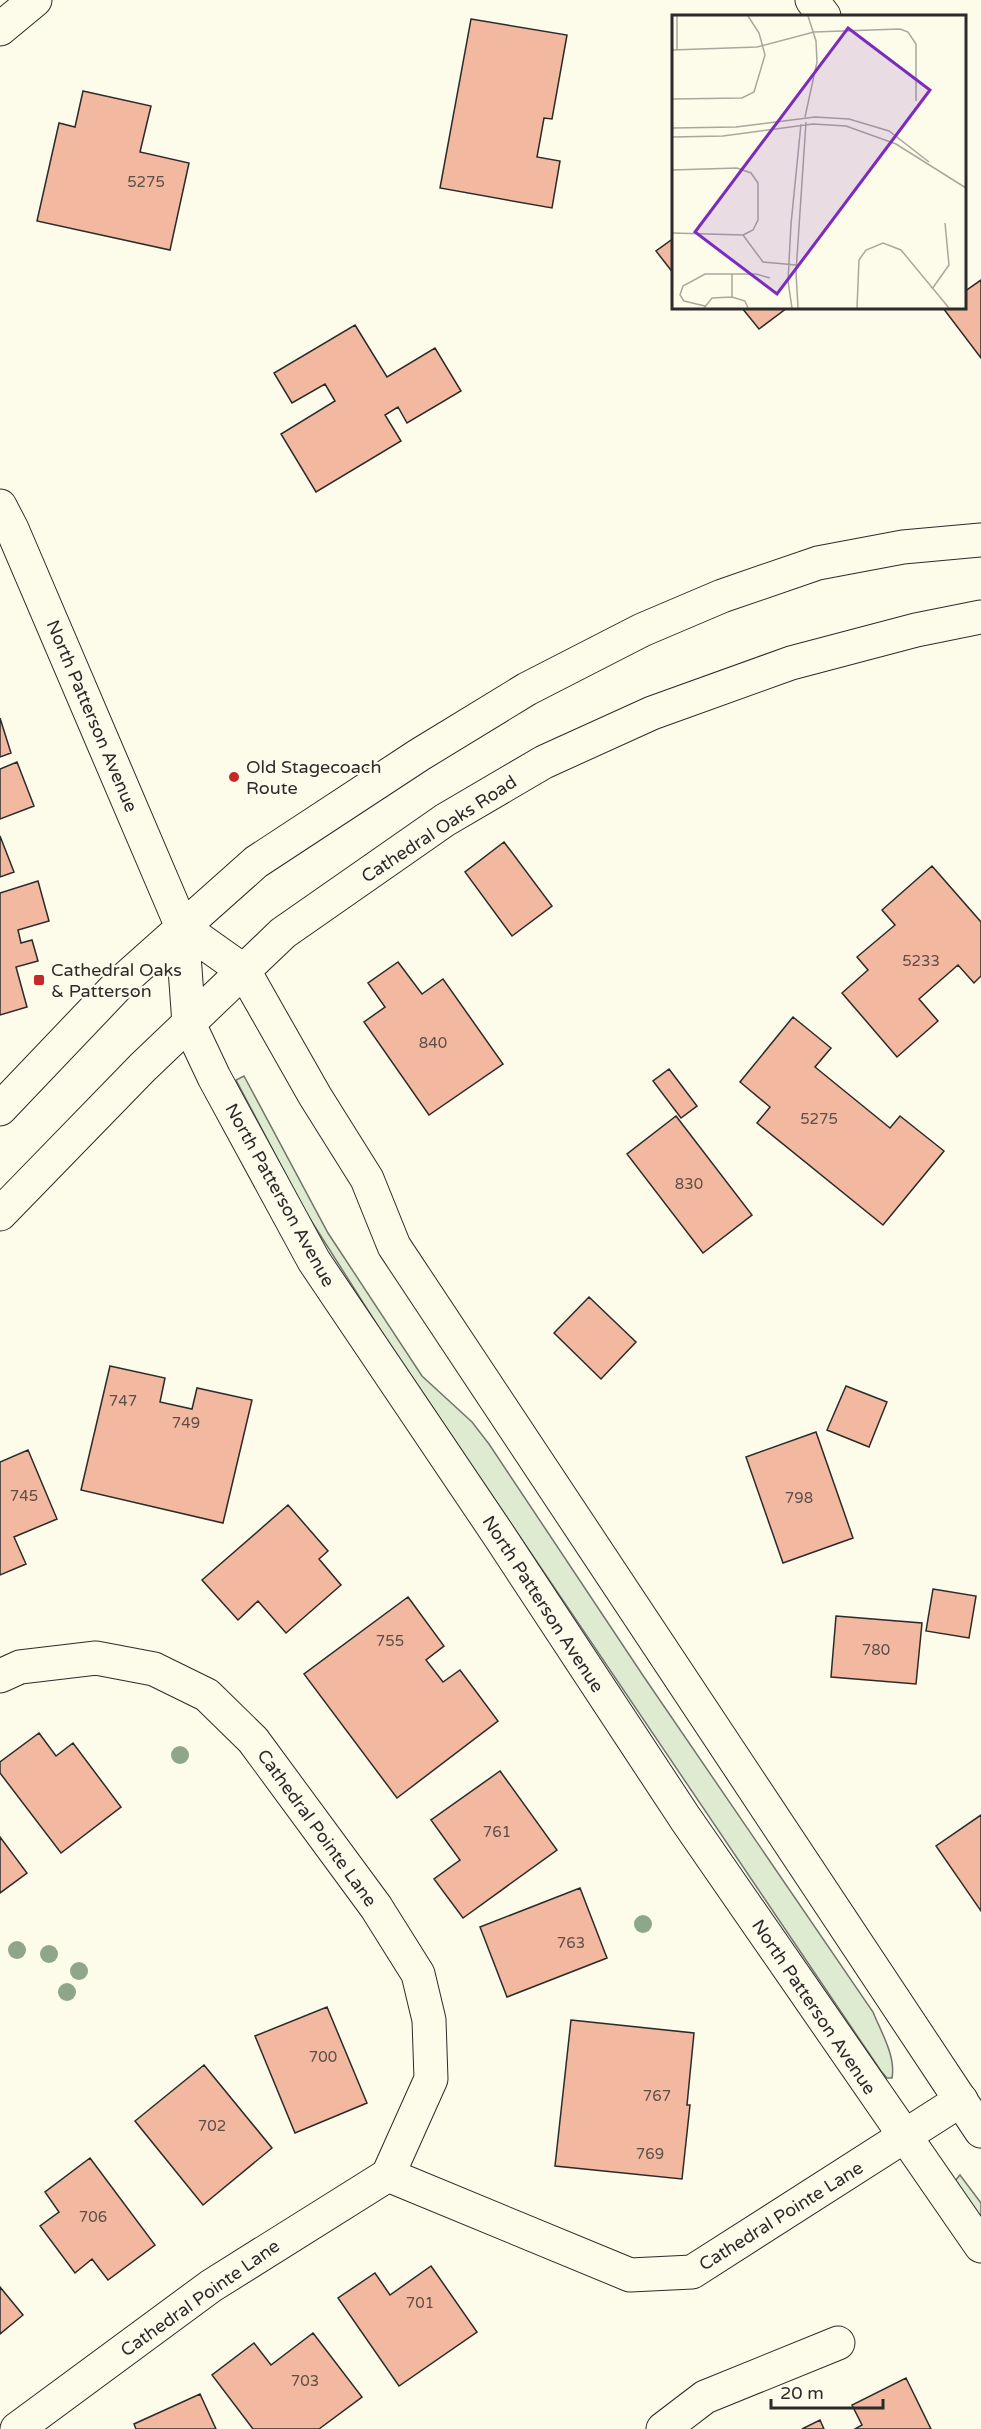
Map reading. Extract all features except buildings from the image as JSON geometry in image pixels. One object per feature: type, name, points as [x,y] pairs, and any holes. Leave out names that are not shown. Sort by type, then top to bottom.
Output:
[{"type":"main road","points":[[0,29],[35,0]]},
{"type":"main road","points":[[812,0],[823,15]]},
{"type":"main road","name":"North Patterson Avenue","points":[[0,506],[12,529],[182,927],[189,1024],[214,1077],[314,1261],[685,1818],[904,2138],[981,2246]]},
{"type":"main road","points":[[0,1109],[118,985],[256,862],[419,755],[527,689],[642,630],[723,596],[818,563],[903,547],[981,540]]},
{"type":"main road","name":"Cathedral Oaks Road","points":[[0,1214],[142,1068],[284,933],[445,820],[544,762],[652,713],[791,663],[916,630],[981,617]]},
{"type":"main road","points":[[182,927],[244,971],[315,1096],[367,1179],[394,1246],[981,2130]]},
{"type":"main road","name":"Cathedral Pointe Lane","points":[[0,1676],[20,1667],[96,1658],[154,1669],[207,1695],[253,1740],[376,1907],[418,1974],[429,2020],[431,2079],[388,2175],[211,2286],[16,2429]]},
{"type":"main road","name":"Cathedral Pointe Lane","points":[[388,2175],[630,2275],[692,2272],[961,2100]]},
{"type":"main road","points":[[663,2429],[705,2397],[838,2343]]},
{"type":"green space","points":[[244,1076],[328,1233],[422,1376],[472,1422],[489,1444],[644,1677],[873,2012],[890,2053],[892,2078],[887,2078],[881,2071],[383,1334],[305,1211],[236,1080]]},
{"type":"green space","points":[[960,2175],[981,2203],[981,2219],[955,2181]]},
{"type":"place","name":"Old Stagecoach Route","points":[[234,777]]},
{"type":"place","name":"Cathedral Oaks & Patterson","points":[[39,980]]}]
